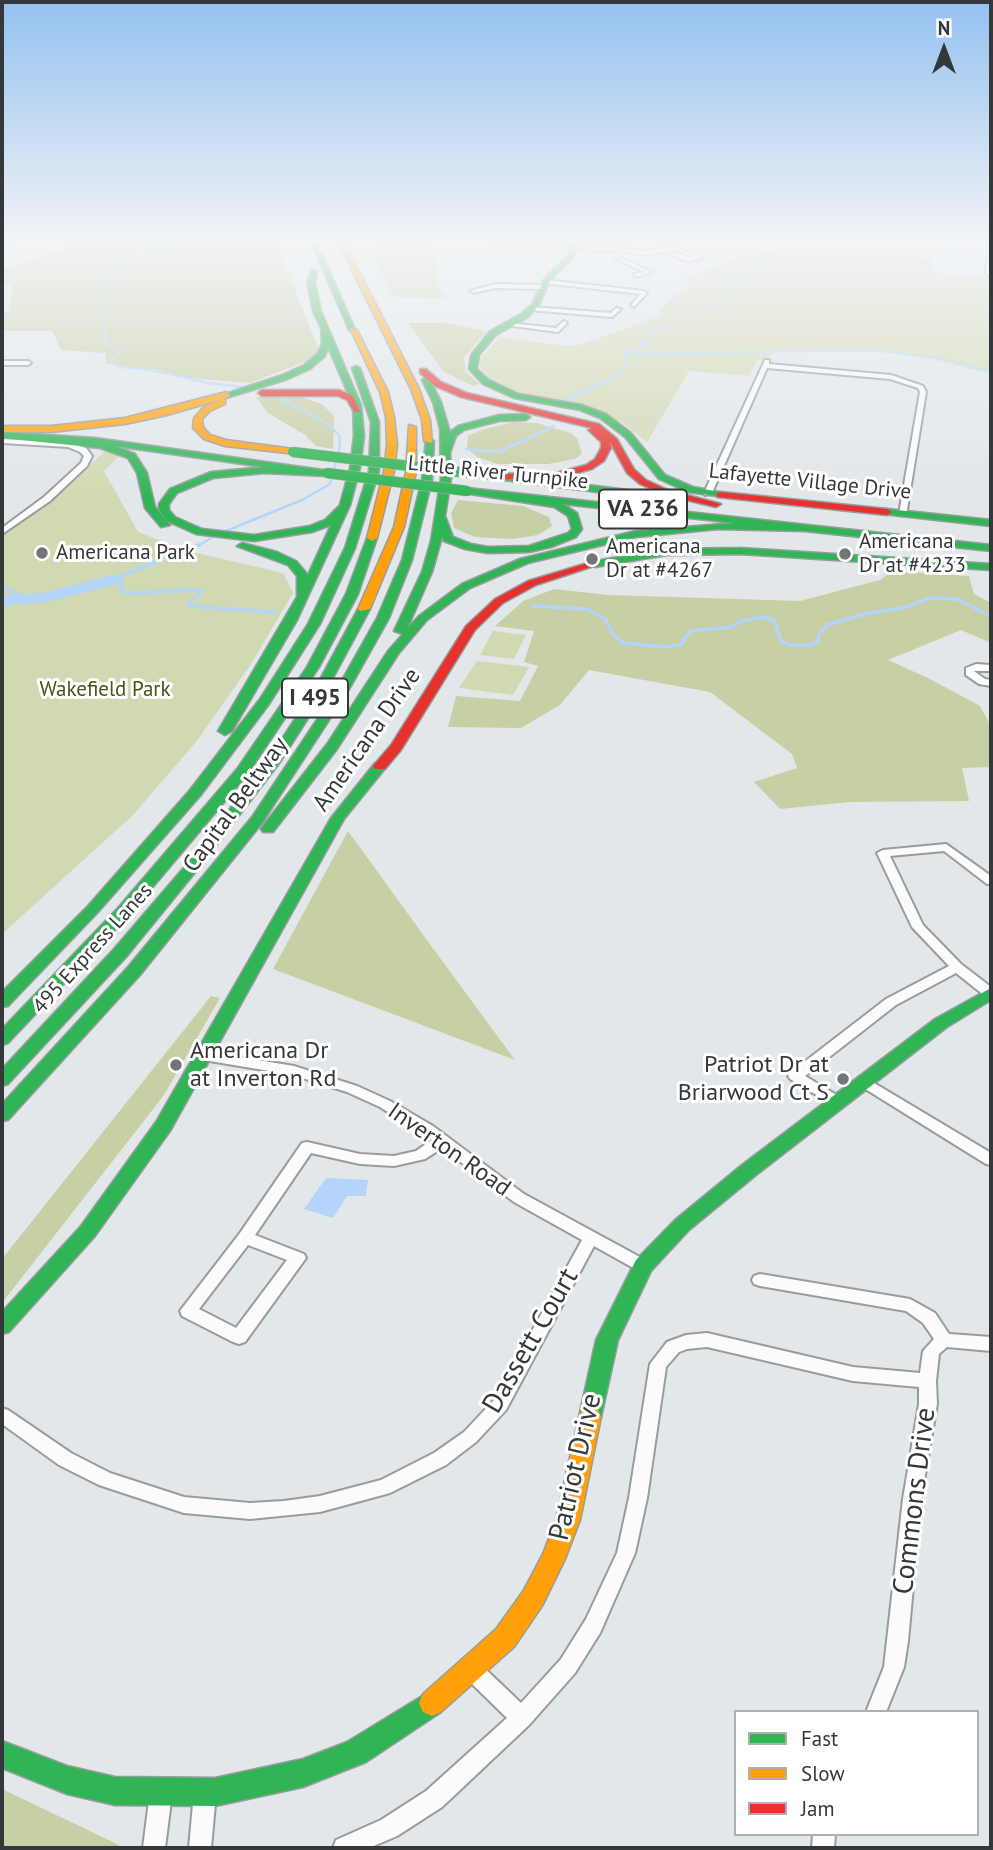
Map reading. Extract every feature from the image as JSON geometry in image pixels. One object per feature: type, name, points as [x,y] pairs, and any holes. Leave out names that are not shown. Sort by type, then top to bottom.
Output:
[{"type":"main road","points":[[290,464],[207,437],[198,428],[198,418],[220,399],[299,371],[318,359],[327,343],[324,328]]},
{"type":"main road","points":[[136,863],[233,720],[291,620],[345,505],[355,468],[358,412],[324,328]]},
{"type":"main road","name":"Capital Beltway","points":[[2,1002],[136,863],[219,763],[297,653],[336,580],[364,510],[374,471],[375,422],[368,397],[339,328]]},
{"type":"main road","name":"495 Express Lanes","points":[[2,1039],[109,928],[242,772],[318,658],[352,594],[367,556],[389,471],[392,445],[390,417],[384,392],[352,328]]},
{"type":"main road","name":"495 Express Lanes","points":[[2,1080],[153,915],[251,793],[344,650],[387,559],[409,492],[413,453],[412,430],[402,396],[370,328]]},
{"type":"main road","name":"Capital Beltway","points":[[2,1115],[134,971],[249,830],[298,761],[378,628],[407,560],[427,480],[429,436],[415,389],[384,328]]},
{"type":"main road","points":[[394,651],[397,638],[427,572],[440,516],[447,451],[440,410],[395,328]]},
{"type":"main road","name":"Lafayette Village Drive","points":[[502,328],[493,333],[472,359],[473,369],[486,382],[517,396],[582,408],[603,416],[628,435],[662,477],[712,499],[991,523]]},
{"type":"main road","points":[[416,363],[438,384],[464,395],[596,425],[608,434],[631,471],[643,482],[678,496],[712,499]]},
{"type":"main road","points":[[2,430],[100,425],[258,393],[301,391],[345,395],[353,402],[358,412]]},
{"type":"main road","points":[[447,451],[452,435],[461,428],[512,417],[545,418],[578,424],[599,433],[605,441],[604,454],[599,461],[577,472],[548,478],[495,476]]},
{"type":"main road","name":"Little River Turnpike","points":[[2,430],[153,438],[327,473],[467,491],[991,548]]},
{"type":"main road","name":"Little River Turnpike","points":[[2,435],[107,442],[290,464],[468,473],[712,499],[991,537]]},
{"type":"main road","points":[[39,437],[102,445],[132,456],[142,473],[152,513],[181,529],[273,554],[298,569],[303,576],[304,589],[291,620]]},
{"type":"main road","points":[[290,464],[222,473],[181,486],[166,499],[164,510],[181,529],[254,538],[283,535],[320,526],[336,517],[345,505]]},
{"type":"main road","points":[[440,516],[448,539],[457,544],[488,550],[529,549],[547,545],[572,535],[577,528],[572,514],[557,505],[497,494]]},
{"type":"main road","points":[[134,971],[257,840],[305,783],[394,651],[423,618],[451,595],[484,576],[524,561],[597,541],[662,530],[738,525],[819,528]]},
{"type":"main road","name":"Americana Drive","points":[[2,1326],[88,1231],[125,1182],[163,1126],[338,818],[396,747],[470,628],[499,601],[532,583],[570,570],[612,559],[667,552],[740,551],[991,567]]},
{"type":"main road","name":"Patriot Drive","points":[[2,1755],[67,1780],[116,1791],[205,1792],[250,1786],[303,1773],[356,1752],[398,1727],[472,1670],[505,1638],[533,1598],[553,1559],[568,1520],[607,1340],[643,1266],[697,1211],[941,1023],[991,993]]},
{"type":"street","points":[[541,328],[559,328]]},
{"type":"street","points":[[2,363],[29,363]]},
{"type":"street","points":[[712,499],[766,363],[891,377],[921,387],[923,392],[903,514]]},
{"type":"street","points":[[2,441],[60,444],[86,452],[88,456],[84,464],[47,499],[2,532]]},
{"type":"street","points":[[991,668],[976,667],[969,670],[969,673],[982,682],[991,683]]},
{"type":"street","points":[[991,881],[946,847],[883,853],[918,927],[957,967],[991,993]]},
{"type":"street","points":[[838,1102],[795,1076],[891,1002],[957,967]]},
{"type":"street","name":"Inverton Road","points":[[203,1056],[264,1065],[323,1079],[385,1104],[442,1141],[519,1198],[643,1266]]},
{"type":"street","points":[[864,1082],[991,1160]]},
{"type":"street","points":[[245,1237],[299,1258],[239,1337],[188,1311],[245,1237],[307,1147],[360,1159],[394,1161],[420,1156],[442,1141]]},
{"type":"street","name":"Dassett Court","points":[[2,1415],[65,1459],[105,1479],[184,1505],[208,1509],[284,1509],[320,1504],[384,1488],[440,1459],[470,1437],[500,1405],[591,1238]]},
{"type":"street","points":[[760,1280],[910,1305],[929,1318],[944,1340],[991,1344]]},
{"type":"street","points":[[344,1848],[389,1828],[434,1799],[522,1718],[568,1666],[593,1626],[626,1553],[638,1498],[658,1364],[673,1347],[686,1342],[708,1340],[830,1370],[890,1380],[926,1381]]},
{"type":"street","name":"Commons Drive","points":[[877,1710],[894,1667],[898,1641],[912,1499],[928,1404],[926,1381],[931,1351],[944,1340]]},
{"type":"street","points":[[472,1670],[522,1718]]},
{"type":"street","points":[[200,1848],[205,1792]]},
{"type":"street","points":[[154,1848],[161,1793]]},
{"type":"green space","points":[[2,328],[310,328],[319,350],[304,362],[250,383],[186,378],[106,363],[106,353],[61,350],[52,331],[2,331]]},
{"type":"green space","points":[[412,328],[473,328],[487,331],[464,358],[466,372],[480,384],[473,386],[444,372]]},
{"type":"green space","points":[[626,328],[991,328],[991,374],[928,358],[868,349],[776,351],[765,361],[757,360],[750,376],[689,371],[647,442],[624,424],[598,410],[523,394],[490,379],[480,368],[480,359],[499,337],[567,346],[579,345]]},
{"type":"green space","points":[[256,397],[301,397],[322,404],[334,416],[333,449],[316,446],[305,435],[268,413]]},
{"type":"green space","points":[[514,422],[536,423],[571,433],[577,438],[582,454],[575,459],[548,464],[497,464],[477,457],[467,448],[468,436]]},
{"type":"green space","name":"Wakefield Park","points":[[104,452],[122,453],[104,471],[138,532],[184,550],[283,573],[293,593],[251,664],[196,742],[133,815],[2,934],[2,533],[43,509]]},
{"type":"green space","points":[[458,500],[523,506],[549,517],[552,526],[538,535],[512,539],[475,537],[454,528],[451,513]]},
{"type":"green space","points":[[892,571],[969,576],[974,594],[991,603],[991,643],[961,630],[888,660],[980,706],[991,726],[991,767],[962,768],[969,801],[850,802],[780,809],[754,782],[797,768],[792,754],[710,692],[589,670],[560,705],[521,728],[448,727],[456,696],[520,701],[538,666],[524,662],[534,631],[495,626],[523,601],[554,589],[608,595],[800,601],[880,580]]},
{"type":"green space","points":[[493,631],[526,635],[514,659],[480,655]]},
{"type":"green space","points":[[477,661],[529,667],[513,695],[459,688]]},
{"type":"green space","points":[[348,831],[429,943],[515,1060],[273,969]]},
{"type":"green space","points":[[211,996],[220,998],[164,1095],[2,1303],[2,1259]]},
{"type":"green space","points":[[2,1789],[119,1845],[119,1848],[2,1848]]},
{"type":"water","points":[[326,1178],[368,1180],[366,1196],[347,1196],[333,1218],[304,1209]]},
{"type":"waterway","points":[[106,328],[104,343],[118,348],[119,354],[111,361],[118,367],[155,370],[181,376]]},
{"type":"waterway","points":[[624,354],[624,351],[645,345],[641,341],[653,338],[650,328]]},
{"type":"waterway","points":[[624,354],[872,350],[949,360],[991,372]]},
{"type":"waterway","points":[[615,376],[627,367],[624,354]]},
{"type":"waterway","points":[[174,375],[207,383],[243,387]]},
{"type":"waterway","points":[[564,401],[618,375]]},
{"type":"waterway","points":[[221,533],[302,500],[330,484],[340,447],[339,435],[327,423],[272,394]]},
{"type":"waterway","points":[[466,449],[499,452],[554,426]]},
{"type":"waterway","points":[[196,547],[213,537]]},
{"type":"waterway","points":[[111,580],[199,545]]},
{"type":"waterway","points":[[2,603],[11,599],[43,598],[111,580]]},
{"type":"waterway","points":[[112,580],[122,582],[121,591],[129,593],[201,590],[196,598],[189,601],[189,606],[275,612]]},
{"type":"waterway","points":[[2,586],[26,599]]},
{"type":"waterway","points":[[533,606],[587,609],[605,619],[613,634],[623,643],[666,647],[680,645],[691,631],[731,627],[741,621],[764,617],[774,620],[781,641],[789,645],[812,645],[818,641],[819,634],[827,625],[864,614],[907,607],[929,598],[957,599],[991,616]]},
{"type":"waterway","points":[[2,599],[7,601]]},
{"type":"traffic: fast","points":[[225,731],[291,620],[317,568],[345,505],[355,468],[359,436],[357,405],[324,328]]},
{"type":"traffic: fast","points":[[502,328],[493,333],[475,355],[473,369],[486,382],[517,396],[582,408],[603,416],[628,435],[662,477],[691,490],[721,495]]},
{"type":"traffic: fast","points":[[226,395],[285,377],[307,367],[322,354],[326,343],[324,329]]},
{"type":"traffic: fast","points":[[2,1002],[93,909],[195,793],[265,701],[314,624],[350,548],[374,471],[375,422],[356,368]]},
{"type":"traffic: fast","points":[[400,631],[427,572],[436,541],[446,478],[445,429],[437,402],[426,380]]},
{"type":"traffic: fast","points":[[447,451],[452,435],[461,428],[499,418],[526,417]]},
{"type":"traffic: fast","points":[[2,435],[95,441],[305,470]]},
{"type":"traffic: fast","points":[[39,437],[102,445],[132,456],[142,473],[150,508],[165,525]]},
{"type":"traffic: fast","points":[[2,1115],[134,971],[257,820],[342,691],[383,618],[407,560],[427,480],[429,441]]},
{"type":"traffic: fast","points":[[293,452],[468,473]]},
{"type":"traffic: fast","points":[[327,473],[265,470],[211,475],[173,491],[164,504],[164,510],[171,519],[200,532],[254,538],[312,529],[329,522],[341,510]]},
{"type":"traffic: fast","points":[[327,473],[467,491]]},
{"type":"traffic: fast","points":[[468,473],[675,499]]},
{"type":"traffic: fast","points":[[467,491],[991,548]]},
{"type":"traffic: fast","points":[[440,516],[448,539],[469,547],[488,550],[529,549],[547,545],[572,535],[577,529],[573,515],[557,505],[497,494]]},
{"type":"traffic: fast","points":[[887,512],[991,523]]},
{"type":"traffic: fast","points":[[268,829],[332,746],[394,651],[423,618],[466,586],[524,561],[636,534],[718,526],[819,528]]},
{"type":"traffic: fast","points":[[2,1039],[124,911],[242,772],[313,667],[352,594],[372,538]]},
{"type":"traffic: fast","points":[[242,546],[273,554],[292,563],[303,576],[302,596]]},
{"type":"traffic: fast","points":[[595,564],[667,552],[740,551],[991,567]]},
{"type":"traffic: fast","points":[[2,1080],[120,953],[192,867],[275,759],[322,687],[364,609]]},
{"type":"traffic: fast","points":[[2,1326],[88,1231],[163,1126],[338,818],[380,766]]},
{"type":"traffic: fast","points":[[590,1417],[607,1340],[643,1266],[682,1225],[749,1170],[941,1023],[991,993]]},
{"type":"traffic: fast","points":[[2,1755],[67,1780],[115,1791],[215,1792],[303,1773],[356,1752],[432,1703]]},
{"type":"traffic: slow","points":[[384,328],[415,389],[426,420],[429,441]]},
{"type":"traffic: slow","points":[[353,330],[384,392],[390,417],[392,445],[389,471],[372,538]]},
{"type":"traffic: slow","points":[[2,429],[51,429],[125,421],[226,395]]},
{"type":"traffic: slow","points":[[222,402],[207,409],[198,418],[198,428],[207,437],[225,443],[293,452]]},
{"type":"traffic: slow","points":[[364,609],[399,527],[411,472],[412,427]]},
{"type":"traffic: slow","points":[[432,1703],[505,1638],[533,1598],[553,1559],[568,1520],[590,1417]]},
{"type":"traffic: jam","points":[[423,371],[438,384],[464,395],[596,426],[614,441],[630,471],[643,482],[665,492],[716,504]]},
{"type":"traffic: jam","points":[[262,393],[339,393],[350,398],[357,410]]},
{"type":"traffic: jam","points":[[495,476],[548,478],[589,467],[599,461],[606,448],[605,441],[593,430]]},
{"type":"traffic: jam","points":[[721,495],[887,512]]},
{"type":"traffic: jam","points":[[380,766],[396,747],[470,628],[499,601],[532,583],[595,564]]},
{"type":"place","name":"Americana Park","points":[[42,553]]},
{"type":"place","name":"Americana Dr at #4233","points":[[845,554]]},
{"type":"place","name":"Americana Dr at #4267","points":[[592,559]]},
{"type":"place","name":"Americana Dr at Inverton Rd","points":[[176,1065]]},
{"type":"place","name":"Patriot Dr at Briarwood Ct S","points":[[843,1079]]}]
